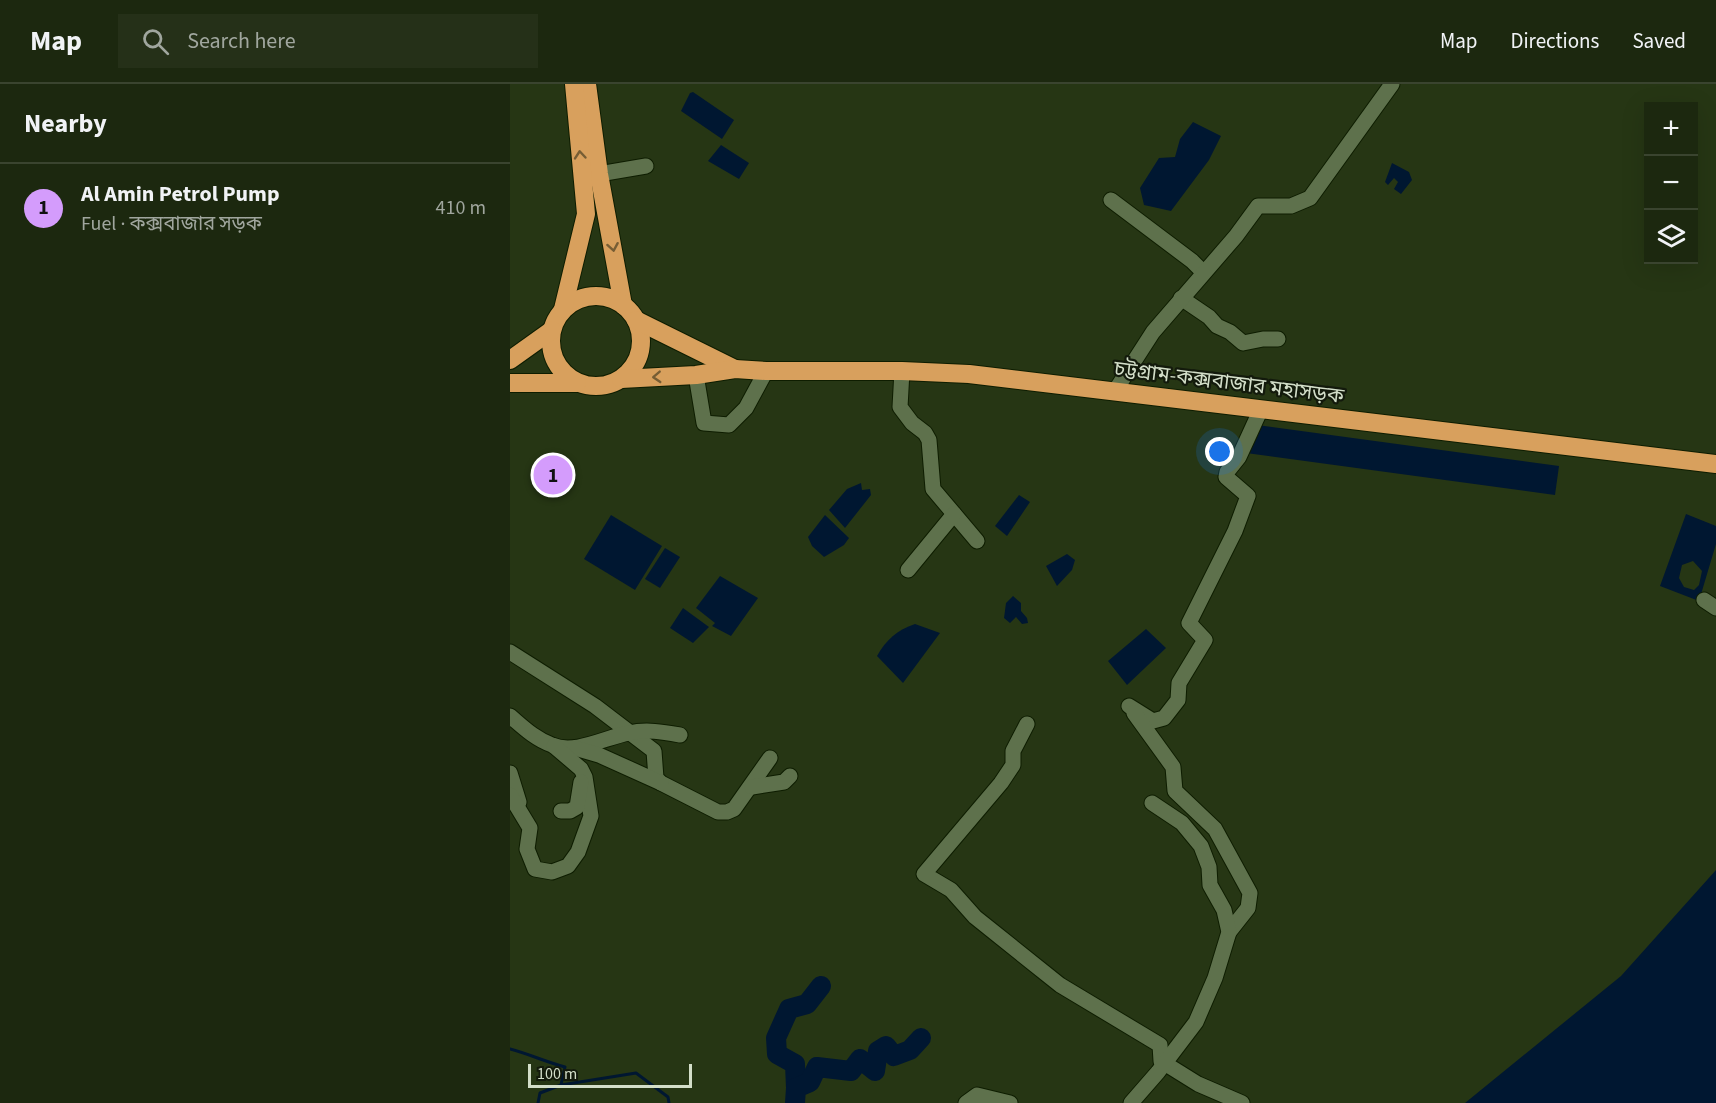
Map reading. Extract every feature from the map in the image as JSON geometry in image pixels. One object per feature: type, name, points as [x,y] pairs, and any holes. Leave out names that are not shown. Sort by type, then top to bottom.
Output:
[{"type":"highway","points":[[573,84],[586,214],[563,309],[552,330],[551,351],[561,370],[577,383]]},
{"type":"highway","points":[[587,84],[599,174],[623,305]]},
{"type":"highway","points":[[510,383],[577,383],[595,387],[613,383],[630,372],[640,352],[640,330],[636,320],[623,305],[603,297],[592,296],[563,309]]},
{"type":"highway","name":"চট্টগ্রাম-কক্সবাজার মহাসড়ক","points":[[636,320],[735,369]]},
{"type":"highway","points":[[510,360],[552,330]]},
{"type":"highway","name":"চট্টগ্রাম-কক্সবাজার মহাসড়ক","points":[[621,379],[696,375],[735,369],[969,374],[1716,464]]},
{"type":"street","points":[[1115,391],[1153,332],[1236,236],[1258,206],[1291,206],[1310,198],[1392,84]]},
{"type":"street","points":[[599,174],[646,166]]},
{"type":"street","points":[[1111,200],[1192,261],[1203,272]]},
{"type":"street","points":[[1181,298],[1243,343],[1278,339]]},
{"type":"street","points":[[696,375],[704,423],[729,425],[746,408],[766,371]]},
{"type":"street","points":[[902,371],[900,406],[912,423],[925,433],[929,440],[933,489],[977,541]]},
{"type":"street","points":[[1131,1103],[1165,1064],[1196,1022],[1215,978],[1229,932],[1248,908],[1250,893],[1215,829],[1175,791],[1173,767],[1129,706],[1153,721],[1164,717],[1178,700],[1179,683],[1205,640],[1189,623],[1231,539],[1248,496],[1226,477],[1227,472],[1239,457],[1261,409]]},
{"type":"street","points":[[908,570],[954,514]]},
{"type":"street","points":[[510,651],[595,706],[654,752],[656,778],[660,783]]},
{"type":"street","points":[[510,716],[532,735],[554,747],[581,769],[585,777],[591,816],[578,852],[568,866],[552,872],[535,869],[527,849],[530,828],[510,795]]},
{"type":"street","points":[[1027,724],[1013,751],[1013,765],[1001,783],[924,874],[951,890],[975,917],[1060,985],[1160,1045],[1161,1061],[1165,1064],[1198,1084],[1242,1103]]},
{"type":"street","points":[[554,747],[572,747],[630,732],[657,731],[680,735]]},
{"type":"street","points":[[572,747],[599,755],[712,809],[727,812],[734,809],[752,787],[770,758]]},
{"type":"street","points":[[510,773],[525,820]]},
{"type":"street","points":[[561,811],[570,811],[577,807],[582,773]]},
{"type":"street","points":[[752,787],[784,782],[790,776]]},
{"type":"street","points":[[1152,803],[1182,823],[1201,846],[1209,867],[1210,885],[1224,910],[1229,932]]},
{"type":"street","points":[[966,1103],[977,1095],[1010,1103]]},
{"type":"water","points":[[693,92],[734,120],[722,139],[681,111],[690,93]]},
{"type":"water","points":[[1193,122],[1221,136],[1209,160],[1171,211],[1144,205],[1140,188],[1159,158],[1175,157],[1180,139]]},
{"type":"water","points":[[721,145],[749,163],[739,179],[708,161]]},
{"type":"water","points":[[1392,163],[1409,172],[1412,180],[1401,194],[1394,189],[1398,182],[1394,178],[1388,185],[1385,182]]},
{"type":"water","points":[[1257,425],[1559,466],[1555,495],[1246,453]]},
{"type":"water","points":[[861,483],[862,490],[870,489],[871,495],[845,528],[829,510],[847,489]]},
{"type":"water","points":[[1019,495],[1030,502],[1007,536],[995,526]]},
{"type":"water","points":[[1686,514],[1716,526],[1716,544],[1699,601],[1660,586]],"holes":[[[1693,561],[1702,571],[1699,585],[1694,590],[1684,587],[1679,578],[1682,565]]]},
{"type":"water","points":[[611,515],[662,546],[635,590],[584,559]]},
{"type":"water","points":[[825,515],[849,538],[844,545],[824,557],[812,546],[808,537]]},
{"type":"water","points":[[665,548],[680,557],[660,588],[645,579]]},
{"type":"water","points":[[1067,554],[1075,560],[1072,570],[1057,586],[1046,566]]},
{"type":"water","points":[[720,576],[758,598],[731,636],[712,626],[715,623],[696,608]]},
{"type":"water","points":[[1013,596],[1021,603],[1021,611],[1028,623],[1022,624],[1016,617],[1010,623],[1004,618],[1006,603]]},
{"type":"water","points":[[683,608],[709,627],[693,643],[670,628]]},
{"type":"water","points":[[915,624],[940,633],[903,683],[877,656],[893,636]]},
{"type":"water","points":[[1146,629],[1166,648],[1127,685],[1108,661]]},
{"type":"water","points":[[1716,870],[1716,1103],[1465,1103],[1621,976]]},
{"type":"waterway","points":[[796,1088],[795,1064],[777,1054],[776,1038],[789,1009],[807,1004],[821,986]]},
{"type":"waterway","points":[[795,1103],[796,1088],[810,1082],[817,1067],[851,1071],[860,1059],[875,1071],[878,1051],[886,1046],[894,1056],[910,1050],[921,1038]]},
{"type":"waterway","points":[[510,1049],[565,1067],[561,1085]]},
{"type":"waterway","points":[[538,1103],[540,1093],[561,1085],[636,1073],[668,1097],[669,1103]]},
{"type":"place","name":"Al Amin Petrol Pump","points":[[553,475]]}]
